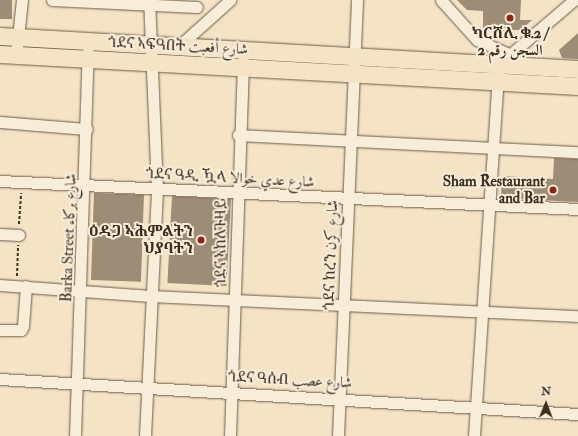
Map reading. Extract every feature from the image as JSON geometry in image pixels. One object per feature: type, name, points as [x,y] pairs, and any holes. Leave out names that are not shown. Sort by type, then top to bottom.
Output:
[{"type":"highway","name":"ጎደና ኣፍዓበት شارع أفعبت","points":[[0,36],[243,49],[356,57],[505,60],[578,68]]},
{"type":"highway","points":[[8,55],[242,69],[578,86]]},
{"type":"street","points":[[8,55],[18,37],[22,0]]},
{"type":"street","points":[[52,0],[197,3],[196,28]]},
{"type":"street","points":[[179,46],[196,28],[230,0]]},
{"type":"street","name":"ጎደና ከረን شارع كرن","points":[[338,436],[348,199],[356,57],[357,0]]},
{"type":"street","points":[[440,0],[477,40],[505,60]]},
{"type":"street","points":[[474,436],[498,82],[505,60],[574,0]]},
{"type":"street","points":[[144,436],[148,387],[157,189],[153,63],[149,3]]},
{"type":"street","name":"Barka Street شارع بركاء","points":[[75,436],[86,187],[88,41]]},
{"type":"street","name":"ጎደና ኣከለጉዛይ","points":[[230,436],[236,298],[236,192],[243,49]]},
{"type":"street","points":[[0,122],[87,129]]},
{"type":"street","points":[[238,135],[352,139],[578,152]]},
{"type":"street","name":"ጎደና ዓዲ ዃላ شارع عدي خوالا","points":[[0,181],[86,187],[236,192],[578,210]]},
{"type":"street","points":[[0,234],[19,235]]},
{"type":"street","points":[[0,285],[151,296],[236,298],[578,316]]},
{"type":"street","points":[[0,330],[21,330],[23,326],[26,286]]},
{"type":"street","name":"ጎደና ዓሰብ شارع عصب","points":[[0,379],[340,398],[578,414]]},
{"type":"building","points":[[0,0],[12,0],[12,19],[0,19]]},
{"type":"building","points":[[457,0],[521,0],[520,20],[532,20],[521,30],[510,30],[510,37],[496,37],[496,28],[483,28],[483,11],[467,10]]},
{"type":"building","points":[[578,33],[578,59],[562,58],[559,50]]},
{"type":"building","points":[[554,158],[578,159],[578,202],[501,198],[502,176],[553,179]]},
{"type":"building","points":[[94,193],[144,195],[141,282],[91,280]]},
{"type":"building","name":"ዕዳጋ ኣሕምልትን ህያባትን","points":[[172,196],[231,199],[226,286],[167,283]]},
{"type":"place","name":"ካርሸሊ ቁ.2 / السجن رقم 2","points":[[510,18]]},
{"type":"place","name":"Sham Restaurant and Bar","points":[[553,190]]},
{"type":"place","name":"ዕዳጋ ኣሕምልትን ህያባትን","points":[[201,240]]}]
